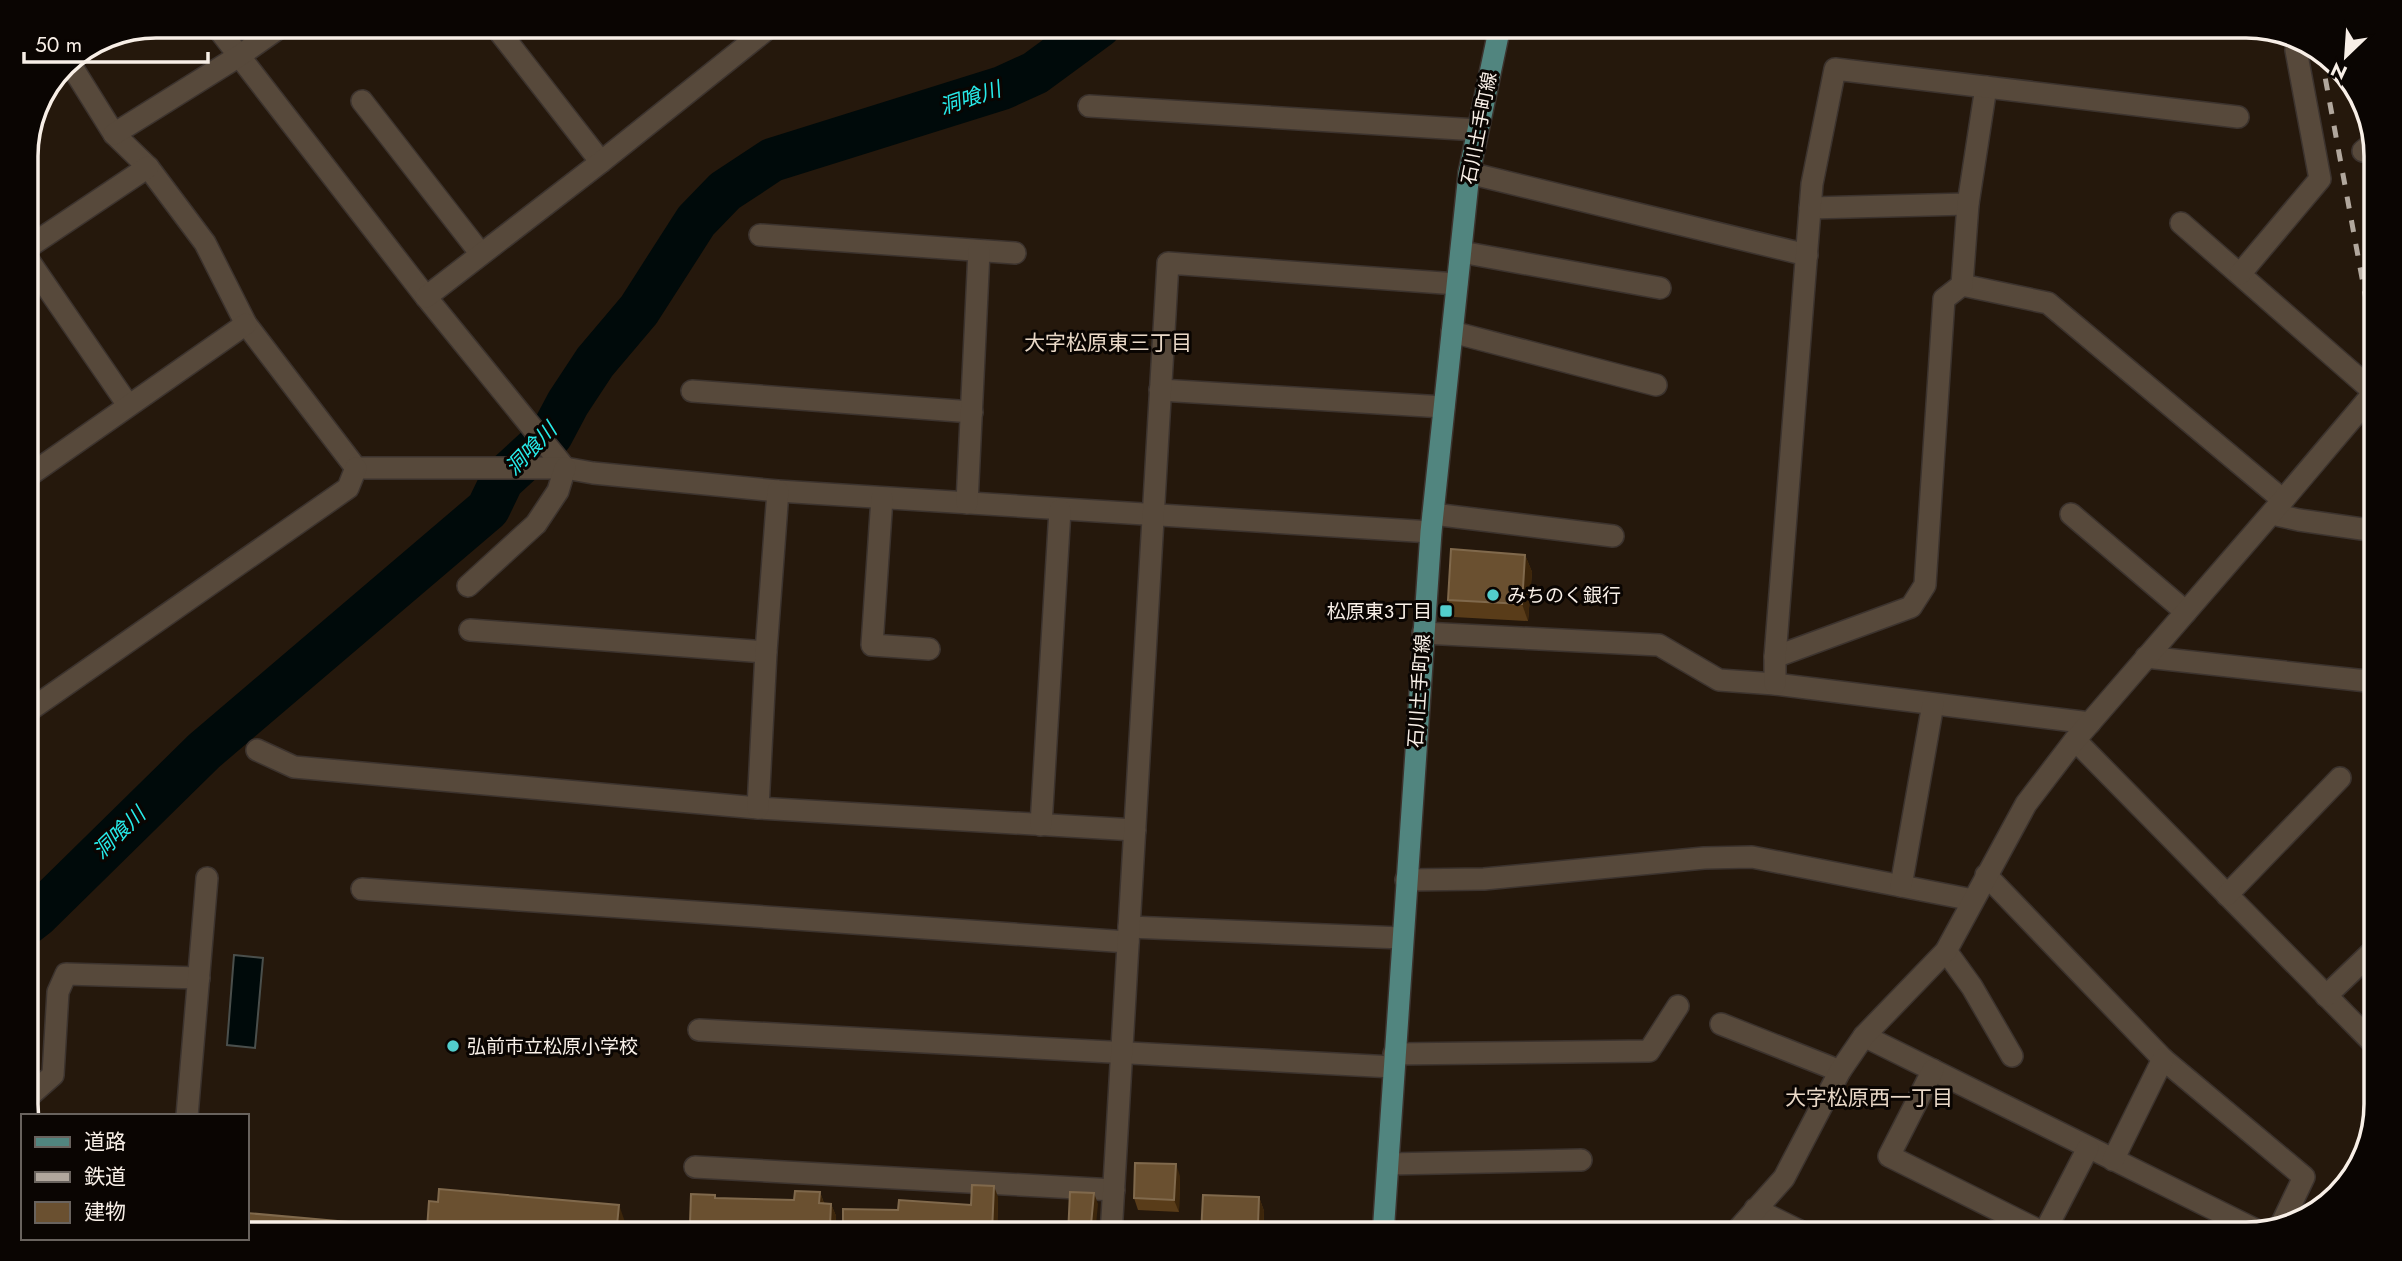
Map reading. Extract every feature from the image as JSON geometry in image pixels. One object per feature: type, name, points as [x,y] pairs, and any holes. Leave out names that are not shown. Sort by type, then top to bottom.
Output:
[{"type":"main road","name":"石川土手町線","points":[[1385,1222],[1432,523],[1469,173],[1497,38]]},
{"type":"street","points":[[225,38],[426,297],[565,468]]},
{"type":"street","points":[[114,134],[265,38]]},
{"type":"street","points":[[504,38],[601,162]]},
{"type":"street","points":[[426,297],[756,38]]},
{"type":"street","points":[[2240,274],[2319,179],[2296,51]]},
{"type":"street","points":[[1775,684],[1812,184],[1835,69],[2238,117]]},
{"type":"street","points":[[75,72],[114,134],[149,167],[205,243],[246,324],[356,468]]},
{"type":"street","points":[[1775,657],[1911,607],[1925,585],[1944,299],[1962,285],[1968,204],[1986,87]]},
{"type":"street","points":[[362,102],[481,254]]},
{"type":"street","points":[[1089,106],[1477,130]]},
{"type":"street","points":[[39,240],[149,167]]},
{"type":"street","points":[[1469,173],[1807,256]]},
{"type":"street","points":[[1810,208],[1968,204]]},
{"type":"street","points":[[2181,223],[2363,381]]},
{"type":"street","points":[[760,235],[1015,253]]},
{"type":"street","points":[[967,503],[979,251]]},
{"type":"street","points":[[1461,252],[1660,288]]},
{"type":"street","points":[[1112,1222],[1168,263],[1457,284]]},
{"type":"street","points":[[39,275],[128,405]]},
{"type":"street","points":[[1962,285],[2048,303],[2278,507],[2299,520],[2363,529]]},
{"type":"street","points":[[39,468],[246,324]]},
{"type":"street","points":[[1452,332],[1656,385]]},
{"type":"street","points":[[1160,390],[1444,407]]},
{"type":"street","points":[[692,391],[972,412]]},
{"type":"street","points":[[1744,1222],[1784,1178],[1840,1071],[1864,1036],[1946,951],[2026,804],[2090,723],[2363,405]]},
{"type":"street","points":[[356,468],[565,468],[778,491],[1060,510],[1432,523],[1613,536]]},
{"type":"street","points":[[39,704],[348,488],[356,468]]},
{"type":"street","points":[[468,586],[536,524],[558,491],[565,468]]},
{"type":"street","points":[[758,808],[778,491]]},
{"type":"street","points":[[882,498],[873,645],[929,649]]},
{"type":"street","points":[[1041,825],[1060,510]]},
{"type":"street","points":[[2071,514],[2186,612]]},
{"type":"street","points":[[470,630],[766,652]]},
{"type":"street","points":[[1423,633],[1659,645],[1719,680],[1775,684],[2090,723]]},
{"type":"street","points":[[2146,657],[2364,681]]},
{"type":"street","points":[[1901,886],[1933,704]]},
{"type":"street","points":[[2076,740],[2364,1034]]},
{"type":"street","points":[[257,750],[294,767],[758,808],[1135,830]]},
{"type":"street","points":[[2227,895],[2340,778]]},
{"type":"street","points":[[1406,880],[1484,879],[1704,858],[1752,857],[1973,900]]},
{"type":"street","points":[[1986,875],[2163,1059],[2304,1177],[2286,1214]]},
{"type":"street","points":[[187,1114],[207,878]]},
{"type":"street","points":[[362,889],[1129,934],[1402,937]]},
{"type":"street","points":[[1946,951],[1972,987],[2012,1056]]},
{"type":"street","points":[[2326,996],[2364,960]]},
{"type":"street","points":[[39,1087],[52,1075],[58,992],[66,974],[199,978]]},
{"type":"street","points":[[699,1030],[1122,1053],[1394,1061],[1649,1051],[1678,1006]]},
{"type":"street","points":[[1721,1024],[1840,1071]]},
{"type":"street","points":[[1864,1036],[2240,1222]]},
{"type":"street","points":[[2113,1160],[2163,1059]]},
{"type":"street","points":[[1933,1070],[1889,1156],[2021,1222]]},
{"type":"street","points":[[2051,1222],[2088,1148]]},
{"type":"street","points":[[1388,1164],[1581,1160]]},
{"type":"street","points":[[695,1167],[1114,1190]]},
{"type":"street","points":[[1755,1209],[1782,1222]]},
{"type":"shaded area","points":[[234,955],[263,958],[255,1048],[227,1045]]},
{"type":"building","points":[[1451,549],[1525,555],[1522,604],[1448,600]]},
{"type":"building","points":[[1135,1163],[1176,1164],[1174,1200],[1134,1198]]},
{"type":"building","points":[[972,1185],[994,1186],[992,1222],[843,1222],[843,1209],[898,1210],[899,1200],[971,1205]]},
{"type":"building","points":[[439,1189],[619,1205],[617,1222],[428,1222],[429,1201],[438,1202]]},
{"type":"building","points":[[795,1191],[820,1192],[819,1203],[831,1204],[830,1222],[690,1222],[691,1194],[715,1195],[715,1198],[794,1200]]},
{"type":"building","points":[[1070,1192],[1094,1193],[1091,1222],[1069,1222]]},
{"type":"building","points":[[1203,1195],[1259,1197],[1258,1222],[1202,1222]]},
{"type":"building","points":[[248,1213],[348,1222],[248,1222]]},
{"type":"waterway","name":"洞喰川","points":[[39,913],[204,751],[488,509],[502,480],[551,435],[595,362],[639,310],[696,221],[725,191],[772,160],[1002,88],[1035,73],[1083,38]]},
{"type":"railway","points":[[2328,91],[2363,284]]},
{"type":"place","name":"みちのく銀行","points":[[1493,595]]},
{"type":"place","name":"松原東3丁目","points":[[1446,611]]},
{"type":"place","name":"弘前市立松原小学校","points":[[453,1046]]},
{"type":"district","name":"大字松原東三丁目","points":[[1108,343]]},
{"type":"district","name":"大字松原西一丁目","points":[[1869,1098]]}]
